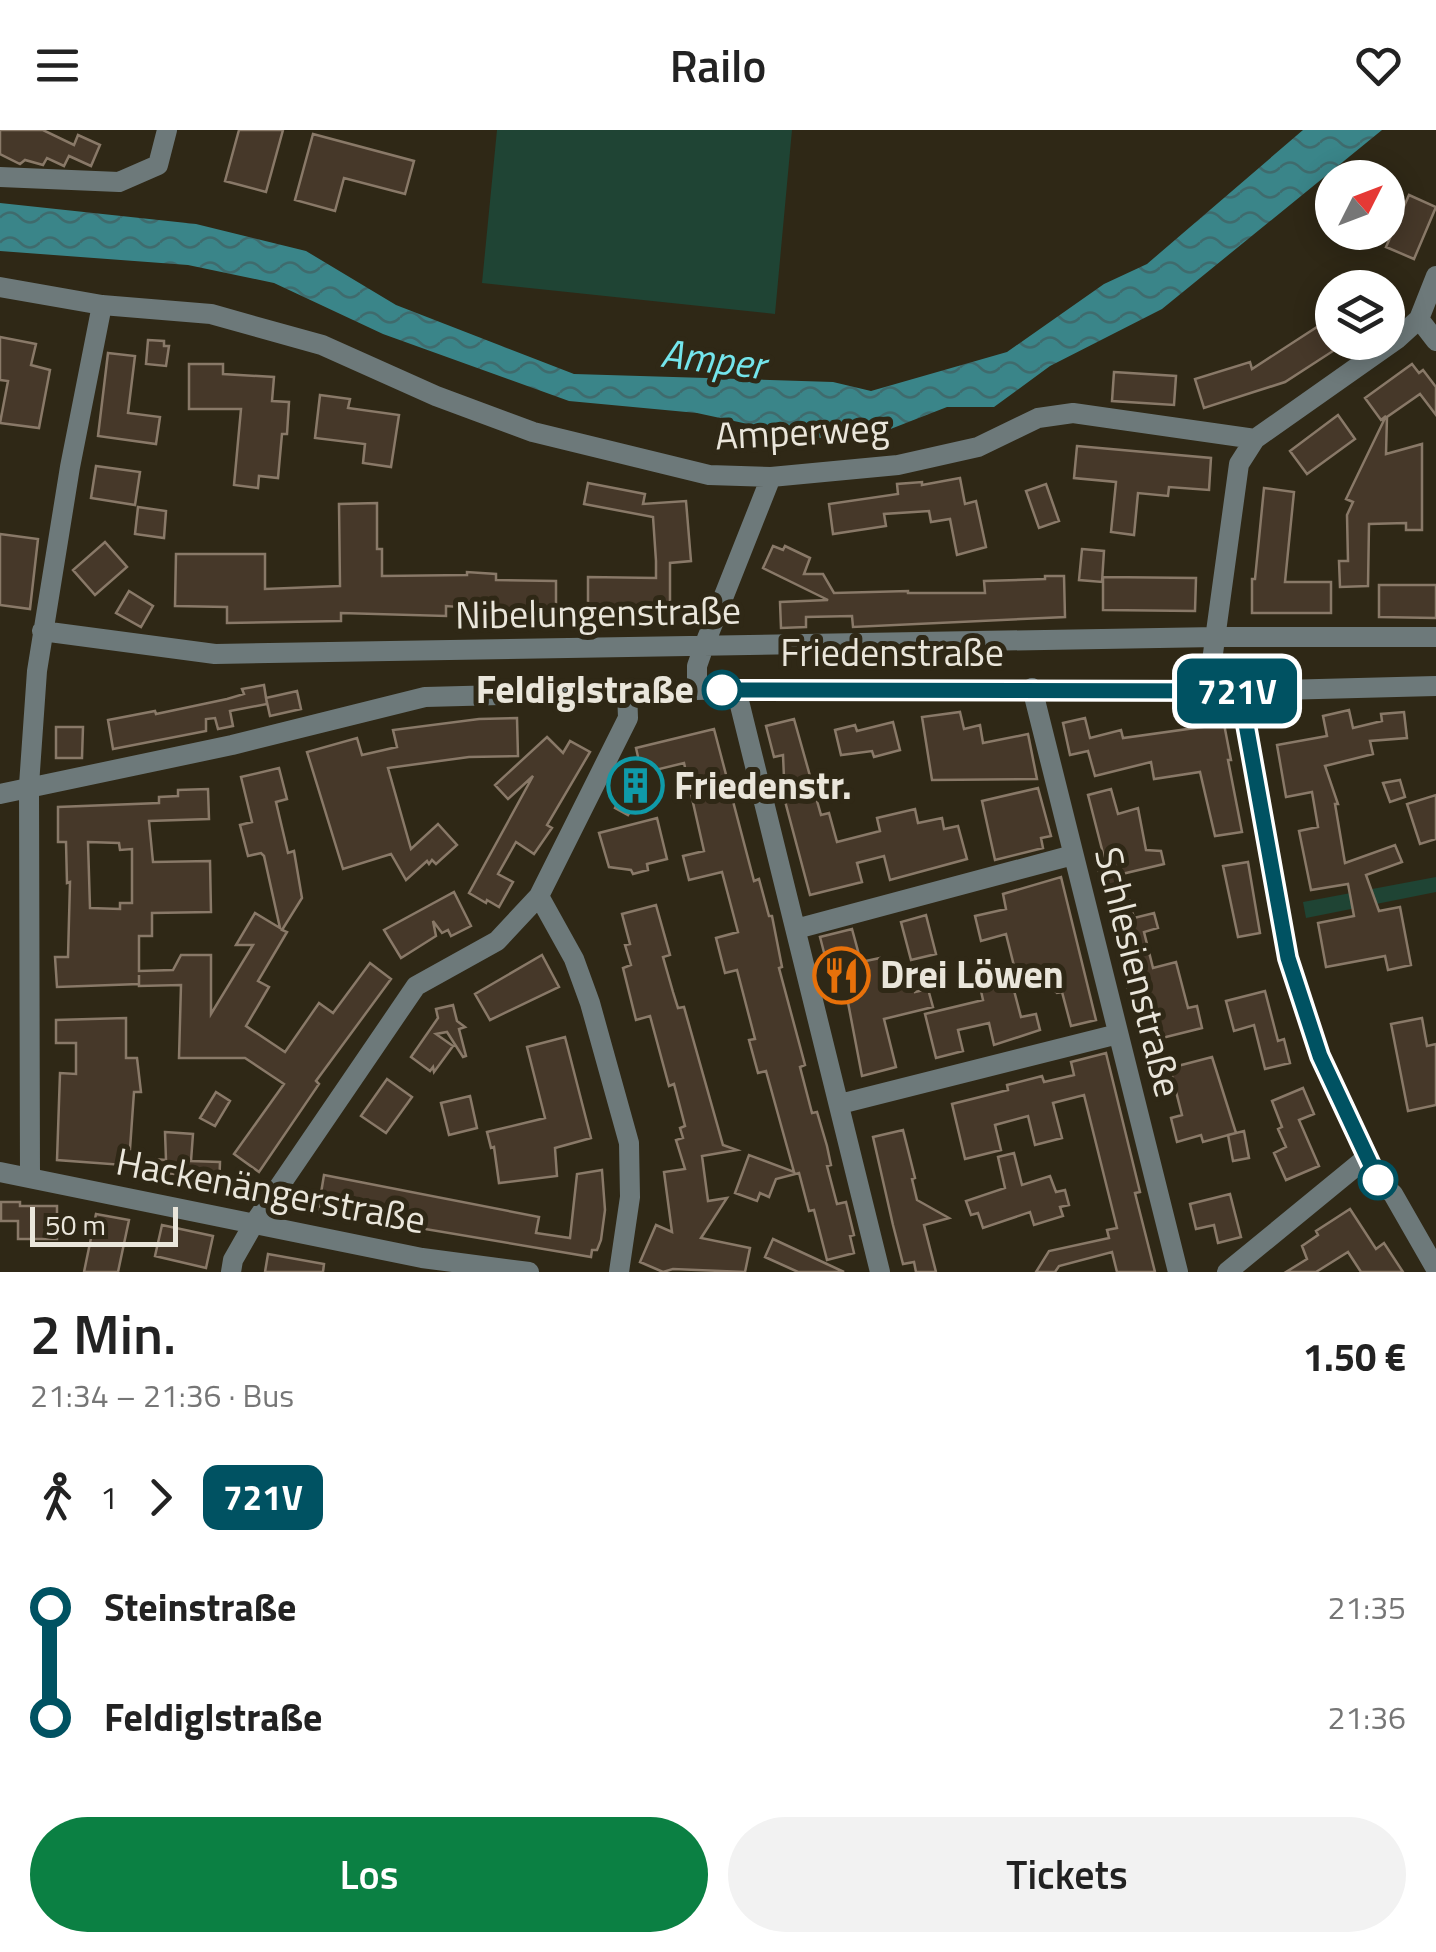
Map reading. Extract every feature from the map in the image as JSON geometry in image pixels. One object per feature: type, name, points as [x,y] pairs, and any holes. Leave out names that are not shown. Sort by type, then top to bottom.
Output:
[{"type":"street","points":[[0,176],[119,182],[158,165],[167,130]]},
{"type":"street","points":[[1208,690],[1239,464],[1255,439],[1397,339],[1419,319],[1436,276]]},
{"type":"street","name":"Amperweg","points":[[0,287],[102,306],[210,314],[322,345],[436,396],[534,432],[709,475],[771,477],[898,465],[978,447],[1038,418],[1073,414],[1255,439]]},
{"type":"street","points":[[30,1178],[29,786],[42,631],[102,306]]},
{"type":"street","points":[[1419,319],[1436,341]]},
{"type":"street","points":[[697,690],[704,646],[771,477]]},
{"type":"street","name":"Nibelungenstraße","points":[[42,631],[215,654],[1216,637],[1436,637]]},
{"type":"street","name":"Friedenstraße","points":[[0,794],[232,745],[424,697],[736,689],[1240,691],[1436,686]]},
{"type":"street","name":"Schlesienstraße","points":[[1032,688],[1178,1272]]},
{"type":"street","points":[[736,689],[880,1272]]},
{"type":"street","points":[[231,1272],[233,1260],[254,1225],[416,986],[498,941],[540,896],[628,718],[627,691]]},
{"type":"street","points":[[1240,691],[1288,958],[1320,1056],[1378,1180],[1393,1194],[1436,1268]]},
{"type":"street","points":[[796,929],[1073,856]]},
{"type":"street","points":[[540,896],[585,988],[629,1143],[630,1197],[619,1272]]},
{"type":"street","points":[[840,1104],[1118,1034]]},
{"type":"street","points":[[1227,1272],[1366,1158]]},
{"type":"street","name":"Hackenängerstraße","points":[[0,1172],[422,1258],[530,1272]]},
{"type":"green space","points":[[497,130],[792,130],[775,314],[482,283]]},
{"type":"green space","points":[[1436,877],[1436,892],[1306,918],[1303,902]]},
{"type":"water","points":[[1303,130],[1382,130],[1345,160],[1315,160],[1315,185],[1162,309],[1050,366],[994,407],[947,407],[870,437],[813,438],[697,413],[569,401],[383,334],[274,283],[188,265],[0,251],[0,203],[196,224],[306,251],[396,305],[574,374],[833,382],[871,391],[1007,352],[1104,284],[1147,264]]},
{"type":"building","points":[[0,130],[43,130],[74,145],[78,135],[100,145],[91,166],[69,156],[64,166],[47,158],[43,165],[25,160],[20,164],[0,154]]},
{"type":"building","points":[[239,130],[283,130],[266,192],[225,181]]},
{"type":"building","points":[[313,134],[414,161],[405,194],[344,178],[335,211],[295,200]]},
{"type":"building","points":[[1409,195],[1436,207],[1414,259],[1393,250],[1405,250],[1405,204]]},
{"type":"building","points":[[1315,328],[1315,360],[1319,360],[1285,382],[1204,408],[1195,379],[1250,362],[1252,369]]},
{"type":"building","points":[[0,337],[36,344],[31,365],[50,370],[39,428],[0,423],[8,381],[0,380]]},
{"type":"building","points":[[148,340],[164,341],[164,346],[169,346],[166,366],[146,364]]},
{"type":"building","points":[[108,353],[135,356],[128,413],[160,417],[156,444],[98,436]]},
{"type":"building","points":[[189,364],[223,364],[223,374],[274,377],[272,401],[289,402],[278,478],[259,476],[258,488],[234,485],[241,409],[189,409]]},
{"type":"building","points":[[1412,364],[1419,373],[1423,370],[1436,387],[1436,415],[1420,394],[1387,417],[1386,454],[1422,444],[1422,530],[1406,530],[1406,523],[1369,524],[1368,586],[1340,587],[1339,561],[1348,561],[1347,515],[1353,502],[1346,499],[1386,416],[1381,420],[1365,398]]},
{"type":"building","points":[[1114,372],[1176,376],[1174,405],[1112,401]]},
{"type":"building","points":[[320,395],[350,399],[348,408],[399,415],[391,467],[363,463],[365,444],[315,438]]},
{"type":"building","points":[[1338,415],[1355,439],[1307,474],[1290,451]]},
{"type":"building","points":[[1077,446],[1211,458],[1209,490],[1169,487],[1168,496],[1138,493],[1134,535],[1111,532],[1116,482],[1074,478]]},
{"type":"building","points":[[96,466],[140,472],[135,505],[91,498]]},
{"type":"building","points":[[960,478],[965,504],[976,501],[986,547],[957,555],[950,519],[931,522],[929,511],[884,514],[886,526],[833,534],[829,504],[898,494],[897,484],[922,485]]},
{"type":"building","points":[[588,483],[645,494],[643,504],[686,501],[691,561],[670,563],[670,609],[642,609],[642,623],[588,623],[588,577],[656,578],[656,561],[653,517],[584,504]]},
{"type":"building","points":[[1046,484],[1059,521],[1039,528],[1026,491]]},
{"type":"building","points":[[1264,488],[1294,492],[1285,582],[1331,582],[1331,613],[1252,613],[1252,579]]},
{"type":"building","points":[[377,503],[377,549],[382,549],[382,576],[467,572],[496,574],[496,580],[556,581],[556,622],[516,622],[516,611],[446,606],[446,616],[341,613],[341,621],[227,623],[227,607],[175,606],[176,554],[265,554],[265,589],[340,586],[339,504]]},
{"type":"building","points":[[138,507],[166,511],[164,538],[135,534]]},
{"type":"building","points":[[0,534],[38,539],[30,609],[0,605]]},
{"type":"building","points":[[105,542],[127,567],[95,595],[73,570]]},
{"type":"building","points":[[773,546],[783,550],[785,546],[810,558],[804,574],[823,574],[834,593],[985,593],[984,581],[1064,576],[1065,617],[853,627],[852,616],[806,617],[806,627],[781,628],[780,602],[828,600],[763,568]]},
{"type":"building","points":[[1082,549],[1104,551],[1102,582],[1079,580]]},
{"type":"building","points":[[1103,577],[1196,578],[1195,611],[1103,610]]},
{"type":"building","points":[[1379,585],[1436,585],[1436,618],[1379,617]]},
{"type":"building","points":[[129,591],[153,606],[141,627],[116,613]]},
{"type":"building","points":[[264,685],[267,704],[230,711],[233,726],[218,729],[215,718],[206,719],[206,731],[113,749],[108,720],[227,699],[244,694],[242,689]]},
{"type":"building","points":[[297,691],[301,709],[270,716],[266,698]]},
{"type":"building","points":[[1349,710],[1353,728],[1382,721],[1381,714],[1404,712],[1407,738],[1370,741],[1373,754],[1325,766],[1338,804],[1345,863],[1395,845],[1402,862],[1366,875],[1379,911],[1400,907],[1411,965],[1388,970],[1385,956],[1326,967],[1318,923],[1354,916],[1348,884],[1311,890],[1299,831],[1318,827],[1312,792],[1286,797],[1277,745],[1327,736],[1323,716]]},
{"type":"building","points":[[960,712],[964,729],[980,725],[983,743],[1028,734],[1037,779],[932,780],[922,717]]},
{"type":"building","points":[[517,718],[518,756],[469,757],[388,768],[411,849],[438,824],[457,845],[436,864],[427,861],[406,880],[391,854],[343,869],[307,752],[357,738],[362,755],[397,747],[393,730]]},
{"type":"building","points":[[1085,718],[1090,738],[1121,730],[1123,738],[1224,724],[1242,832],[1215,836],[1200,772],[1154,779],[1151,762],[1095,776],[1088,751],[1070,755],[1063,723]]},
{"type":"building","points":[[794,719],[821,815],[829,813],[837,842],[880,831],[877,818],[915,809],[918,823],[942,818],[944,829],[958,826],[967,859],[890,880],[884,856],[857,863],[862,882],[810,895],[785,801],[783,755],[774,757],[766,726]]},
{"type":"building","points":[[893,722],[900,750],[874,757],[872,751],[841,755],[835,730],[855,725],[857,731]]},
{"type":"building","points":[[56,727],[83,727],[82,758],[56,758]]},
{"type":"building","points":[[714,729],[754,881],[759,879],[772,916],[782,967],[779,968],[805,1065],[800,1067],[812,1113],[817,1112],[827,1146],[831,1165],[827,1166],[837,1204],[846,1202],[854,1235],[850,1236],[854,1253],[827,1260],[799,1173],[776,1179],[769,1197],[760,1193],[757,1201],[735,1193],[749,1155],[794,1172],[766,1071],[758,1073],[749,1040],[755,1039],[737,970],[725,973],[716,938],[738,932],[722,872],[689,880],[683,856],[704,851],[684,763],[655,770],[628,815],[615,808],[639,761],[636,748]]},
{"type":"building","points":[[547,737],[563,753],[570,741],[590,752],[547,825],[552,828],[534,854],[516,842],[498,874],[513,882],[499,907],[487,900],[486,903],[469,893],[533,776],[508,799],[495,785]]},
{"type":"building","points":[[279,768],[287,799],[276,802],[288,853],[294,851],[302,898],[258,981],[269,987],[246,1026],[285,1052],[319,1003],[333,1013],[370,963],[391,979],[316,1081],[319,1084],[259,1172],[234,1154],[284,1084],[245,1058],[179,1058],[181,985],[57,987],[55,957],[68,957],[70,882],[67,883],[66,842],[58,842],[58,807],[159,803],[159,797],[178,796],[178,790],[208,789],[209,819],[149,821],[153,862],[210,861],[211,912],[152,913],[152,936],[139,936],[139,971],[173,970],[181,955],[211,955],[211,1014],[253,945],[236,945],[255,913],[280,928],[264,856],[248,856],[240,825],[252,822],[241,777]],"holes":[[[88,842],[119,843],[120,850],[132,849],[132,903],[120,903],[120,909],[90,908]]]},
{"type":"building","points":[[1400,780],[1405,797],[1390,802],[1383,783]]},
{"type":"building","points":[[1038,788],[1051,836],[1041,838],[1043,848],[995,860],[982,801]]},
{"type":"building","points":[[1111,789],[1118,814],[1138,808],[1146,850],[1161,851],[1164,864],[1122,874],[1134,918],[1154,913],[1158,928],[1144,932],[1153,968],[1176,962],[1188,1008],[1197,1006],[1202,1028],[1158,1039],[1150,1009],[1138,1012],[1133,993],[1129,994],[1098,868],[1106,865],[1088,795]]},
{"type":"building","points":[[1436,795],[1436,839],[1420,844],[1407,804]]},
{"type":"building","points":[[657,818],[667,859],[647,864],[648,870],[633,874],[631,870],[609,867],[599,833]]},
{"type":"building","points":[[1248,862],[1260,933],[1238,937],[1223,866]]},
{"type":"building","points":[[1061,877],[1096,1020],[1071,1026],[1062,992],[1057,993],[1040,976],[1012,983],[1008,967],[1014,966],[1006,934],[981,941],[975,916],[1006,909],[1003,894]]},
{"type":"building","points":[[454,892],[471,926],[451,936],[448,930],[442,933],[433,921],[436,936],[401,958],[384,930]]},
{"type":"building","points":[[656,905],[670,955],[663,957],[678,1008],[684,1007],[723,1145],[737,1150],[702,1156],[708,1201],[727,1198],[701,1238],[750,1248],[745,1272],[663,1272],[640,1262],[656,1225],[672,1232],[664,1172],[685,1169],[676,1140],[683,1138],[680,1128],[685,1126],[674,1084],[669,1086],[650,1016],[636,1020],[623,968],[631,965],[622,914]]},
{"type":"building","points":[[926,915],[936,954],[911,960],[901,922]]},
{"type":"building","points":[[852,929],[861,962],[880,958],[886,982],[911,976],[915,992],[928,989],[933,1007],[884,1019],[896,1067],[862,1076],[846,992],[835,995],[820,937]]},
{"type":"building","points":[[542,955],[559,987],[490,1020],[475,994]]},
{"type":"building","points":[[1012,983],[1021,1017],[1036,1014],[1040,1030],[994,1045],[989,1023],[958,1030],[963,1051],[936,1058],[925,1014],[983,1000],[981,991]]},
{"type":"building","points":[[1265,991],[1278,1041],[1284,1039],[1290,1063],[1265,1069],[1254,1025],[1234,1031],[1226,1001]]},
{"type":"building","points":[[453,1005],[457,1021],[465,1027],[459,1029],[466,1056],[447,1032],[436,1034],[453,1046],[434,1072],[433,1067],[430,1071],[411,1057],[438,1018],[436,1009]]},
{"type":"building","points":[[126,1018],[126,1058],[137,1058],[141,1092],[134,1092],[130,1149],[124,1149],[123,1165],[57,1160],[60,1073],[76,1074],[76,1043],[56,1043],[56,1020]]},
{"type":"building","points":[[1422,1018],[1427,1046],[1436,1044],[1436,1105],[1408,1111],[1391,1024]]},
{"type":"building","points":[[565,1037],[591,1138],[555,1148],[557,1176],[499,1183],[494,1147],[491,1148],[487,1132],[545,1118],[527,1047]]},
{"type":"building","points":[[1106,1053],[1155,1272],[1117,1272],[1112,1252],[1059,1266],[1055,1272],[1036,1272],[1049,1251],[1109,1238],[1107,1230],[1117,1228],[1084,1095],[1053,1103],[1062,1138],[1035,1145],[1028,1116],[995,1125],[1001,1150],[965,1159],[952,1104],[1008,1090],[1007,1085],[1042,1076],[1044,1082],[1074,1075],[1071,1062]]},
{"type":"building","points":[[1212,1057],[1236,1133],[1203,1142],[1201,1135],[1177,1142],[1171,1118],[1182,1115],[1170,1068]]},
{"type":"building","points":[[387,1079],[412,1097],[386,1133],[361,1116]]},
{"type":"building","points":[[1303,1088],[1314,1114],[1299,1120],[1319,1166],[1286,1180],[1274,1153],[1286,1147],[1272,1101]]},
{"type":"building","points":[[216,1092],[230,1101],[215,1126],[200,1118]]},
{"type":"building","points":[[470,1096],[477,1128],[449,1135],[441,1103]]},
{"type":"building","points":[[903,1130],[917,1200],[949,1218],[924,1225],[936,1272],[916,1272],[914,1262],[903,1264],[893,1225],[873,1137]]},
{"type":"building","points":[[1244,1131],[1249,1158],[1233,1161],[1228,1135]]},
{"type":"building","points":[[165,1132],[193,1134],[191,1161],[220,1162],[219,1190],[204,1189],[204,1177],[154,1172],[155,1159],[166,1160]]},
{"type":"building","points":[[1014,1153],[1022,1185],[1050,1176],[1056,1192],[1065,1190],[1069,1205],[1060,1207],[1063,1216],[1034,1225],[1030,1212],[983,1228],[978,1213],[971,1215],[966,1201],[1005,1188],[998,1157]]},
{"type":"building","points":[[602,1170],[605,1210],[601,1240],[591,1257],[318,1211],[324,1175],[539,1217],[536,1233],[570,1238],[577,1174]]},
{"type":"building","points":[[1230,1194],[1241,1237],[1218,1243],[1214,1225],[1196,1229],[1190,1204]]},
{"type":"building","points":[[1,1202],[57,1206],[57,1239],[18,1239],[18,1221],[1,1221]]},
{"type":"building","points":[[1350,1209],[1376,1249],[1384,1243],[1403,1272],[1361,1272],[1348,1252],[1316,1272],[1286,1272],[1307,1259],[1302,1246],[1318,1235],[1316,1231]]},
{"type":"building","points":[[96,1214],[129,1220],[118,1272],[84,1272]]},
{"type":"building","points":[[162,1225],[213,1236],[206,1268],[155,1256]]},
{"type":"building","points":[[773,1239],[844,1272],[798,1272],[765,1257]]},
{"type":"building","points":[[268,1254],[324,1264],[323,1272],[265,1272]]},
{"type":"bus line","name":"721V","points":[[722,690],[1240,691],[1288,958],[1320,1056],[1378,1180]]},
{"type":"place","name":"Feldiglstraße","points":[[722,690]]},
{"type":"place","name":"Friedenstr.","points":[[635,786]]},
{"type":"place","name":"Drei Löwen","points":[[841,975]]},
{"type":"water label","name":"Amper","points":[[713,359]]}]
